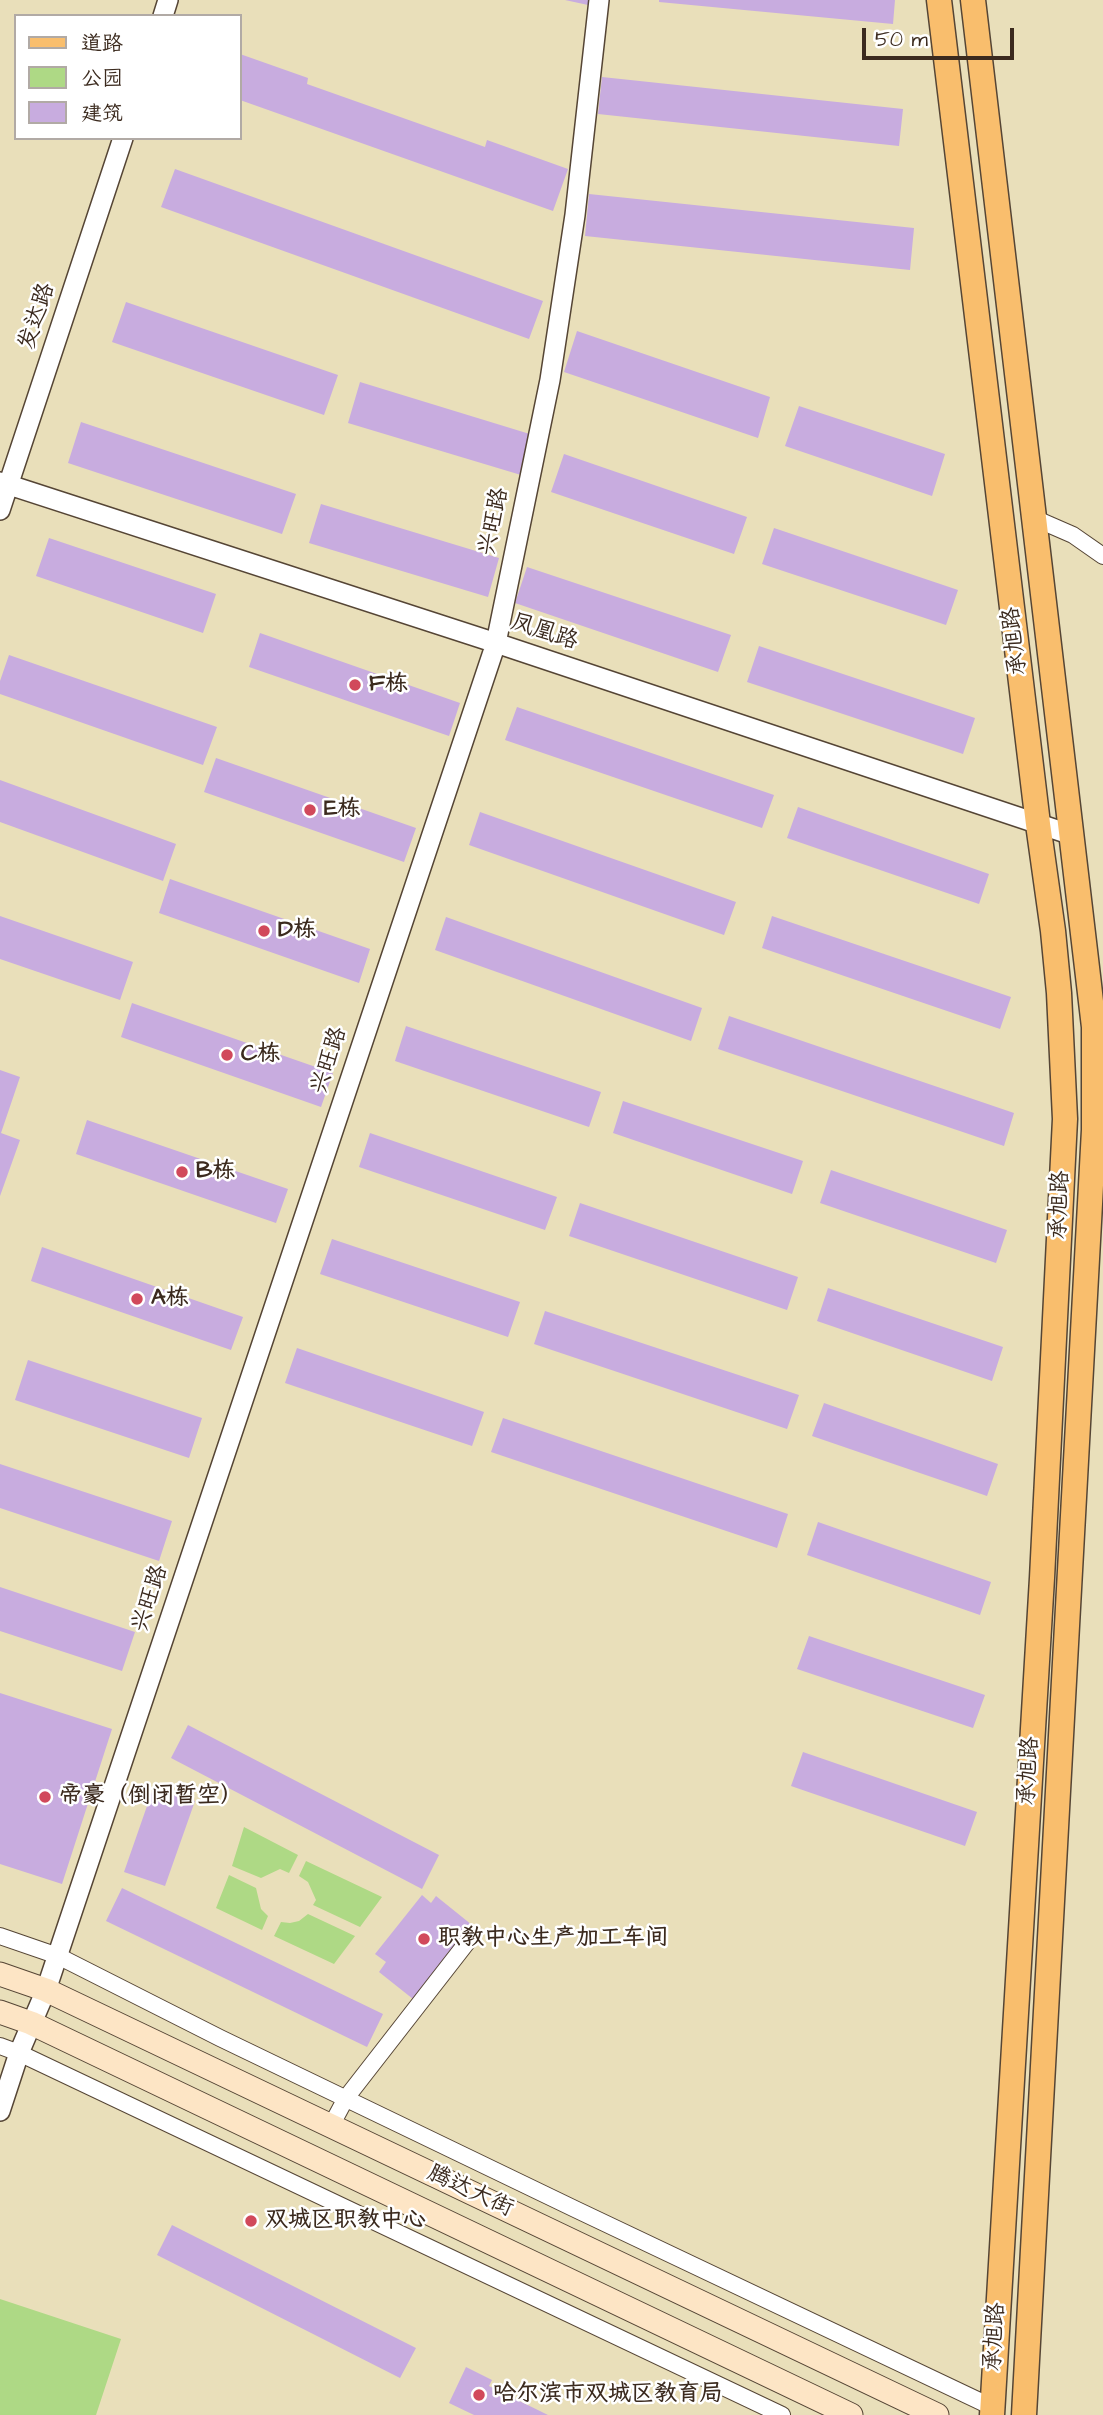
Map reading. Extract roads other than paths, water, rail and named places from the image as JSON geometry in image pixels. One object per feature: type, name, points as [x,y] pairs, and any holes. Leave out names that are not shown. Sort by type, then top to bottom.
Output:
[{"type":"main road","name":"承旭路","points":[[939,0],[1059,993],[1065,1119],[1042,1578],[992,2411]]},
{"type":"main road","name":"承旭路","points":[[972,0],[1094,1027],[1094,1130],[1024,2415]]},
{"type":"main road","name":"腾达大街","points":[[0,1974],[46,1990],[937,2415]]},
{"type":"main road","name":"腾达大街","points":[[0,2012],[31,2023],[850,2415]]},
{"type":"street","name":"兴旺路","points":[[0,2111],[19,2053],[58,1956],[496,643],[550,380],[575,215],[599,0]]},
{"type":"street","name":"发达路","points":[[0,510],[5,483],[122,140]]},
{"type":"street","name":"凤凰路","points":[[5,483],[1072,835]]},
{"type":"street","points":[[1034,518],[1073,535],[1103,556]]},
{"type":"street","points":[[0,1936],[58,1956],[992,2411]]},
{"type":"street","points":[[331,2126],[346,2098],[472,1936]]},
{"type":"street","points":[[0,2046],[782,2415]]},
{"type":"place","name":"F栋","points":[[355,685]]},
{"type":"place","name":"E栋","points":[[310,810]]},
{"type":"place","name":"D栋","points":[[264,931]]},
{"type":"place","name":"C栋","points":[[227,1055]]},
{"type":"place","name":"B栋","points":[[182,1172]]},
{"type":"place","name":"A栋","points":[[137,1299]]},
{"type":"place","name":"帝豪（倒闭暂空）","points":[[45,1797]]},
{"type":"place","name":"职教中心生产加工车间","points":[[424,1939]]},
{"type":"place","name":"双城区职教中心","points":[[251,2221]]},
{"type":"place","name":"哈尔滨市双城区教育局","points":[[479,2395]]}]
